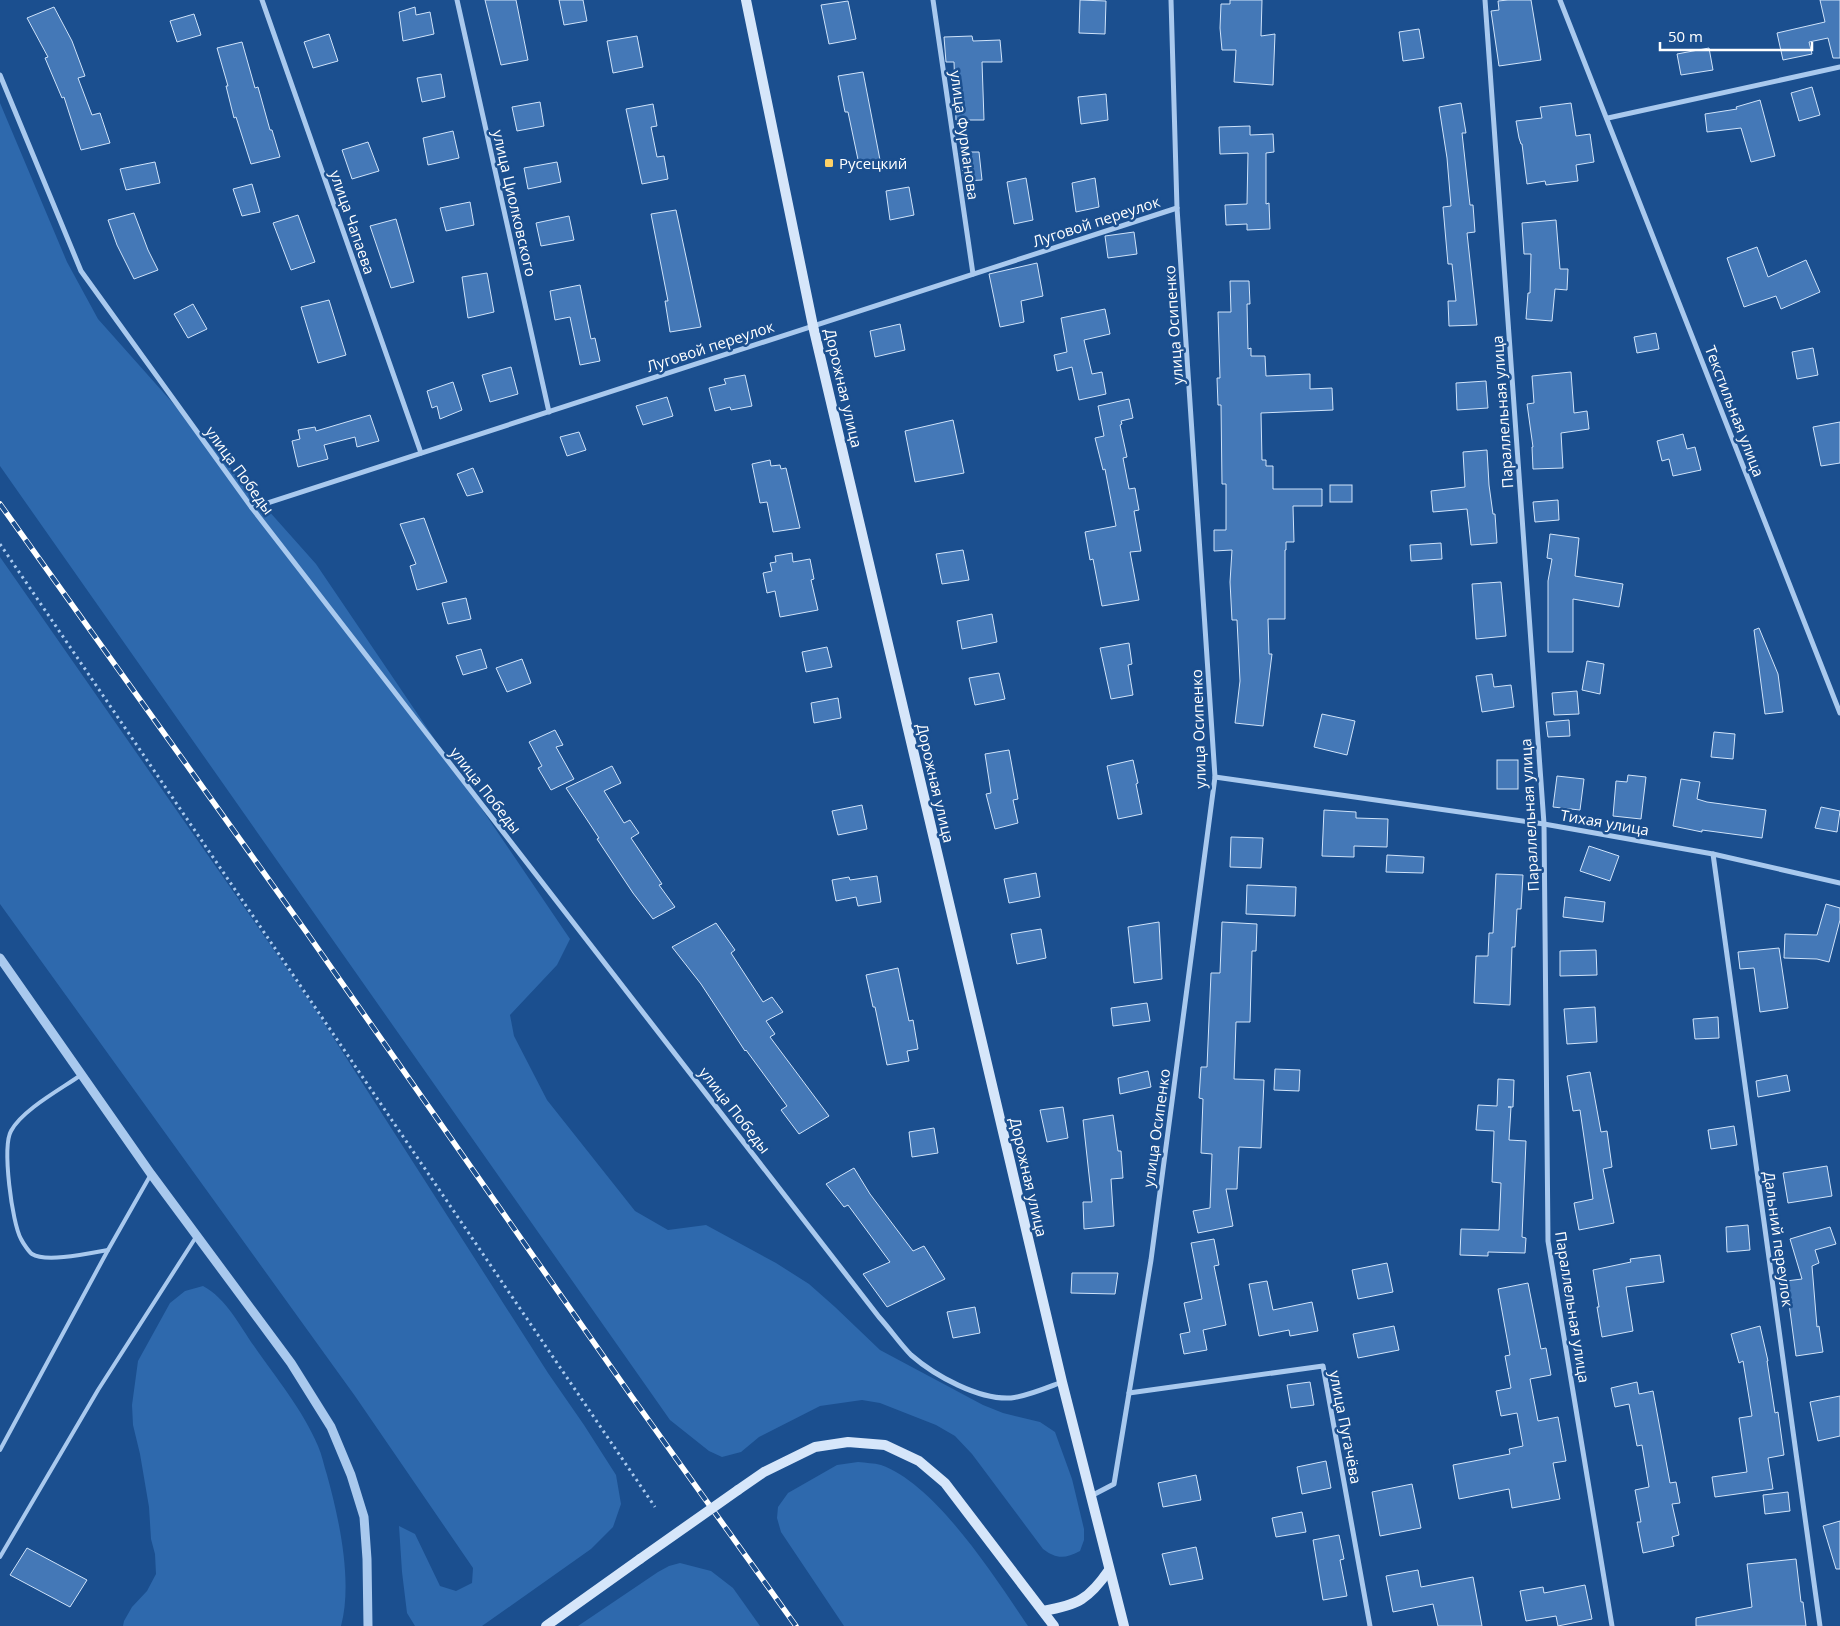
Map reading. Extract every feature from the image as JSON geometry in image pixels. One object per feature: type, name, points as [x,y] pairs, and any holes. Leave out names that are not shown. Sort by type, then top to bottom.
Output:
[{"type":"main road","name":"Дорожная улица","points":[[746,0],[814,326],[1062,1382],[1124,1626]]},
{"type":"main road","points":[[546,1626],[764,1472],[815,1447],[848,1442],[885,1445],[918,1461],[945,1483],[1054,1626]]},
{"type":"main road","points":[[1043,1611],[1065,1608],[1088,1595],[1109,1570]]},
{"type":"street","name":"улица Чапаева","points":[[262,0],[421,453]]},
{"type":"street","name":"улица Циолковского","points":[[457,0],[549,412]]},
{"type":"street","name":"улица Фурманова","points":[[933,0],[973,274]]},
{"type":"street","name":"улица Осипенко","points":[[1091,1496],[1114,1484],[1151,1260],[1215,777],[1177,208],[1171,0]]},
{"type":"street","name":"Параллельная улица","points":[[1485,0],[1544,824],[1548,1240],[1612,1626]]},
{"type":"street","name":"Текстильная улица","points":[[1560,0],[1840,712]]},
{"type":"street","points":[[1608,118],[1840,67]]},
{"type":"street","name":"улица Победы","points":[[0,75],[81,271],[252,508],[873,1309],[910,1354],[927,1367],[973,1392],[986,1397],[1011,1398],[1062,1382]]},
{"type":"street","name":"Луговой переулок","points":[[252,508],[1177,208]]},
{"type":"street","name":"Тихая улица","points":[[1215,777],[1544,824],[1712,854],[1840,882]]},
{"type":"street","name":"Дальний переулок","points":[[1712,854],[1820,1626]]},
{"type":"street","points":[[0,958],[151,1174],[198,1235],[291,1364],[331,1427],[351,1475],[364,1517],[368,1559],[368,1626]]},
{"type":"street","name":"улица Пугачёва","points":[[1129,1393],[1323,1366],[1370,1626]]},
{"type":"lane","points":[[81,1075],[18,1119],[10,1133],[6,1148],[13,1212],[21,1239],[32,1254],[46,1258],[55,1258],[108,1250]]},
{"type":"lane","points":[[0,1450],[151,1174]]},
{"type":"lane","points":[[0,1557],[98,1390],[198,1235]]},
{"type":"path","points":[[0,544],[655,1507]]},
{"type":"shaded area","points":[[0,103],[67,262],[98,319],[316,564],[570,939],[557,965],[510,1015],[514,1036],[547,1100],[635,1211],[668,1230],[706,1225],[776,1263],[809,1284],[880,1350],[983,1405],[1003,1413],[1040,1422],[1055,1432],[1072,1479],[1084,1529],[1084,1540],[1080,1551],[1061,1557],[1052,1555],[1043,1549],[972,1454],[955,1436],[936,1425],[880,1403],[862,1400],[820,1406],[759,1437],[741,1452],[722,1457],[709,1451],[670,1420],[0,466]]},
{"type":"shaded area","points":[[0,557],[315,1009],[548,1373],[616,1475],[621,1504],[613,1527],[591,1549],[482,1626],[415,1626],[407,1613],[399,1526],[415,1534],[440,1586],[456,1591],[472,1583],[473,1568],[355,1396],[0,904]]},
{"type":"shaded area","points":[[203,1286],[219,1298],[232,1313],[297,1407],[319,1449],[336,1511],[343,1550],[346,1590],[341,1626],[123,1626],[132,1607],[147,1591],[156,1574],[149,1507],[133,1425],[132,1405],[138,1361],[170,1303],[185,1291]]},
{"type":"shaded area","points":[[858,1462],[881,1465],[902,1475],[923,1492],[943,1512],[982,1559],[1028,1626],[844,1626],[781,1532],[777,1518],[778,1507],[788,1493],[837,1465]]},
{"type":"shaded area","points":[[680,1563],[711,1571],[733,1588],[760,1626],[578,1626],[658,1572]]},
{"type":"building","points":[[485,0],[516,0],[528,60],[501,65]]},
{"type":"building","points":[[559,0],[583,0],[587,21],[564,25]]},
{"type":"building","points":[[1080,0],[1106,1],[1105,34],[1079,33]]},
{"type":"building","points":[[1230,0],[1262,0],[1261,36],[1275,34],[1273,85],[1234,82],[1236,50],[1222,50],[1220,28],[1221,4],[1230,4]]},
{"type":"building","points":[[1531,0],[1541,60],[1499,66],[1491,11],[1499,10],[1498,1]]},
{"type":"building","points":[[1820,0],[1840,0],[1840,58],[1833,58],[1828,38],[1809,42],[1812,54],[1783,60],[1777,33],[1825,22]]},
{"type":"building","points":[[848,1],[856,39],[829,44],[821,5]]},
{"type":"building","points":[[54,7],[72,41],[85,76],[78,78],[92,115],[100,113],[110,143],[81,150],[64,97],[62,98],[45,58],[48,57],[27,18]]},
{"type":"building","points":[[415,7],[416,15],[430,12],[434,34],[403,41],[399,12]]},
{"type":"building","points":[[194,14],[201,35],[177,42],[170,21]]},
{"type":"building","points":[[1419,29],[1424,58],[1403,61],[1399,32]]},
{"type":"building","points":[[329,34],[338,61],[313,68],[304,42]]},
{"type":"building","points":[[637,36],[643,67],[613,73],[607,41]]},
{"type":"building","points":[[972,36],[973,41],[1000,40],[1002,62],[982,62],[984,120],[956,120],[954,62],[946,62],[944,37]]},
{"type":"building","points":[[242,42],[255,88],[258,87],[280,157],[251,164],[236,117],[234,118],[226,86],[228,86],[217,48]]},
{"type":"building","points":[[1709,48],[1713,70],[1681,75],[1677,54]]},
{"type":"building","points":[[863,72],[881,165],[860,169],[838,76]]},
{"type":"building","points":[[441,74],[445,97],[422,102],[417,78]]},
{"type":"building","points":[[1812,87],[1820,115],[1799,121],[1791,93]]},
{"type":"building","points":[[1106,94],[1108,120],[1081,124],[1078,97]]},
{"type":"building","points":[[1760,100],[1775,156],[1751,162],[1741,128],[1707,132],[1705,114],[1737,109],[1736,107]]},
{"type":"building","points":[[540,102],[544,126],[517,131],[512,107]]},
{"type":"building","points":[[1461,103],[1466,133],[1462,133],[1470,205],[1473,205],[1475,232],[1467,233],[1477,325],[1449,326],[1448,301],[1456,301],[1452,264],[1448,264],[1443,207],[1451,206],[1447,158],[1439,107]]},
{"type":"building","points":[[1571,103],[1576,136],[1590,134],[1594,162],[1576,165],[1578,181],[1546,185],[1545,181],[1527,184],[1522,144],[1516,121],[1542,118],[1540,107]]},
{"type":"building","points":[[653,104],[657,126],[651,127],[657,157],[664,156],[668,179],[642,184],[626,109]]},
{"type":"building","points":[[1250,126],[1250,135],[1273,134],[1274,152],[1266,153],[1266,204],[1269,203],[1270,229],[1247,230],[1247,224],[1226,225],[1225,205],[1247,204],[1248,153],[1220,154],[1219,127]]},
{"type":"building","points":[[453,131],[459,158],[428,165],[423,138]]},
{"type":"building","points":[[368,142],[379,171],[352,179],[342,150]]},
{"type":"building","points":[[960,152],[979,152],[982,180],[964,181]]},
{"type":"building","points":[[155,162],[160,183],[126,190],[120,169]]},
{"type":"building","points":[[557,162],[561,182],[528,189],[524,168]]},
{"type":"building","points":[[1026,178],[1033,220],[1014,224],[1007,182]]},
{"type":"building","points":[[1095,178],[1099,207],[1076,212],[1072,183]]},
{"type":"building","points":[[252,184],[260,212],[242,216],[233,189]]},
{"type":"building","points":[[909,187],[914,215],[890,220],[886,191]]},
{"type":"building","points":[[470,202],[474,225],[446,231],[440,208]]},
{"type":"building","points":[[676,210],[701,327],[670,332],[665,301],[668,301],[651,214]]},
{"type":"building","points":[[134,213],[158,270],[134,279],[117,245],[108,220]]},
{"type":"building","points":[[298,215],[315,262],[291,270],[273,223]]},
{"type":"building","points":[[569,216],[574,240],[541,246],[536,223]]},
{"type":"building","points":[[396,219],[414,282],[391,288],[370,226]]},
{"type":"building","points":[[1556,220],[1560,269],[1568,269],[1567,290],[1555,289],[1552,321],[1526,319],[1528,293],[1530,293],[1531,254],[1524,254],[1522,223]]},
{"type":"building","points":[[1134,232],[1137,254],[1108,258],[1105,236]]},
{"type":"building","points":[[1757,247],[1768,277],[1806,260],[1820,292],[1781,309],[1776,296],[1744,307],[1727,258]]},
{"type":"building","points":[[1037,263],[1043,296],[1021,301],[1024,322],[1000,327],[989,274]]},
{"type":"building","points":[[487,273],[494,312],[468,318],[462,277]]},
{"type":"building","points":[[1230,281],[1249,281],[1250,304],[1247,304],[1248,349],[1251,348],[1251,356],[1265,356],[1266,376],[1310,374],[1310,389],[1332,388],[1333,410],[1261,413],[1262,460],[1266,460],[1266,466],[1273,466],[1273,489],[1322,489],[1322,506],[1293,506],[1294,542],[1286,542],[1285,550],[1285,619],[1268,619],[1269,654],[1272,654],[1263,726],[1235,723],[1240,681],[1237,620],[1232,620],[1230,582],[1232,550],[1214,551],[1214,530],[1226,530],[1226,484],[1222,484],[1221,405],[1218,405],[1217,378],[1220,378],[1218,312],[1231,312]]},
{"type":"building","points":[[580,285],[591,339],[595,338],[600,361],[580,365],[570,317],[555,320],[550,291]]},
{"type":"building","points":[[329,300],[346,355],[318,363],[301,307]]},
{"type":"building","points":[[193,304],[207,329],[188,338],[174,314]]},
{"type":"building","points":[[1105,309],[1110,334],[1084,340],[1092,374],[1102,372],[1106,394],[1079,400],[1072,367],[1057,371],[1054,355],[1067,352],[1061,318]]},
{"type":"building","points":[[900,324],[905,350],[875,357],[870,331]]},
{"type":"building","points":[[1656,333],[1659,349],[1637,353],[1634,337]]},
{"type":"building","points":[[1813,348],[1818,375],[1797,379],[1792,352]]},
{"type":"building","points":[[511,367],[518,394],[490,402],[482,375]]},
{"type":"building","points":[[1571,372],[1574,413],[1587,411],[1589,429],[1561,433],[1563,468],[1533,469],[1533,447],[1527,404],[1534,403],[1532,376]]},
{"type":"building","points":[[745,375],[752,406],[731,410],[730,407],[715,411],[709,388],[726,384],[724,379]]},
{"type":"building","points":[[1486,381],[1488,408],[1457,410],[1456,383]]},
{"type":"building","points":[[453,382],[462,410],[440,419],[437,406],[432,408],[427,391]]},
{"type":"building","points":[[667,397],[673,416],[643,425],[636,406]]},
{"type":"building","points":[[1129,399],[1133,418],[1121,421],[1122,424],[1120,425],[1127,457],[1123,458],[1129,489],[1135,488],[1139,510],[1134,511],[1141,551],[1130,552],[1139,600],[1102,606],[1093,559],[1090,560],[1085,532],[1116,526],[1105,469],[1103,470],[1095,438],[1104,436],[1098,406]]},
{"type":"building","points":[[370,415],[379,441],[357,447],[355,437],[324,445],[328,459],[298,467],[292,441],[300,439],[298,430],[315,427],[316,431]]},
{"type":"building","points":[[953,420],[964,473],[915,482],[905,431]]},
{"type":"building","points":[[1840,422],[1840,463],[1821,466],[1813,427]]},
{"type":"building","points":[[579,432],[586,450],[567,456],[560,437]]},
{"type":"building","points":[[1683,434],[1687,449],[1695,447],[1701,470],[1673,476],[1669,459],[1662,461],[1657,441]]},
{"type":"building","points":[[1487,450],[1489,485],[1493,514],[1495,514],[1497,543],[1471,545],[1467,509],[1433,512],[1431,491],[1465,487],[1463,452]]},
{"type":"building","points":[[770,460],[771,466],[780,465],[781,469],[786,468],[800,528],[773,532],[767,502],[760,503],[752,464]]},
{"type":"building","points":[[473,468],[483,492],[467,496],[457,474]]},
{"type":"building","points":[[1330,485],[1352,485],[1352,502],[1330,502]]},
{"type":"building","points":[[1558,500],[1559,520],[1535,522],[1533,502]]},
{"type":"building","points":[[424,518],[447,582],[417,590],[410,566],[416,564],[400,524]]},
{"type":"building","points":[[1550,534],[1579,538],[1575,576],[1623,584],[1619,607],[1573,599],[1573,652],[1548,652],[1548,581],[1552,559],[1547,558]]},
{"type":"building","points":[[1441,543],[1442,559],[1411,561],[1410,545]]},
{"type":"building","points":[[963,550],[969,580],[942,584],[936,554]]},
{"type":"building","points":[[792,553],[793,562],[810,559],[814,579],[811,580],[818,610],[780,617],[775,591],[767,593],[763,573],[772,571],[770,563],[776,562],[775,556]]},
{"type":"building","points":[[1501,582],[1506,636],[1476,639],[1472,584]]},
{"type":"building","points":[[466,598],[471,619],[448,624],[442,603]]},
{"type":"building","points":[[992,614],[997,642],[962,649],[957,621]]},
{"type":"building","points":[[1759,628],[1778,674],[1783,712],[1765,714],[1754,630]]},
{"type":"building","points":[[1129,643],[1132,664],[1128,665],[1133,695],[1111,699],[1100,648]]},
{"type":"building","points":[[827,647],[832,667],[806,672],[802,652]]},
{"type":"building","points":[[481,649],[487,668],[463,675],[456,656]]},
{"type":"building","points":[[522,659],[531,683],[507,692],[496,668]]},
{"type":"building","points":[[1587,661],[1604,664],[1600,694],[1582,690]]},
{"type":"building","points":[[999,673],[1005,699],[975,705],[969,678]]},
{"type":"building","points":[[1492,674],[1494,687],[1511,685],[1514,707],[1482,712],[1476,676]]},
{"type":"building","points":[[1577,691],[1579,714],[1554,715],[1552,693]]},
{"type":"building","points":[[838,698],[841,718],[814,723],[811,703]]},
{"type":"building","points":[[1322,714],[1355,721],[1347,755],[1314,747]]},
{"type":"building","points":[[1569,720],[1570,736],[1548,737],[1546,722]]},
{"type":"building","points":[[555,730],[563,745],[556,747],[574,779],[551,790],[538,768],[542,766],[529,742]]},
{"type":"building","points":[[1714,732],[1735,734],[1733,759],[1711,757]]},
{"type":"building","points":[[1009,750],[1018,799],[1013,800],[1018,823],[995,829],[986,794],[991,793],[985,754]]},
{"type":"building","points":[[1133,760],[1142,814],[1118,819],[1107,766]]},
{"type":"building","points":[[1497,760],[1518,760],[1518,789],[1497,789]]},
{"type":"building","points":[[612,766],[621,783],[604,791],[624,823],[630,820],[639,833],[631,838],[662,884],[659,885],[675,907],[653,919],[597,839],[599,838],[566,788]]},
{"type":"building","points":[[1628,775],[1646,777],[1641,819],[1613,816],[1616,781],[1627,782]]},
{"type":"building","points":[[1557,776],[1584,779],[1580,810],[1553,807]]},
{"type":"building","points":[[1681,779],[1700,782],[1697,799],[1766,810],[1762,838],[1702,830],[1702,832],[1673,826]]},
{"type":"building","points":[[862,805],[867,829],[838,835],[832,811]]},
{"type":"building","points":[[1821,807],[1840,811],[1837,832],[1815,828]]},
{"type":"building","points":[[1324,810],[1356,812],[1356,818],[1388,819],[1387,847],[1354,846],[1354,857],[1322,856]]},
{"type":"building","points":[[1231,837],[1263,838],[1261,868],[1230,867]]},
{"type":"building","points":[[1589,846],[1619,856],[1610,881],[1580,871]]},
{"type":"building","points":[[1387,855],[1424,857],[1423,873],[1386,872]]},
{"type":"building","points":[[1036,873],[1040,897],[1009,903],[1004,879]]},
{"type":"building","points":[[1496,874],[1523,875],[1521,909],[1517,909],[1515,947],[1512,947],[1510,1005],[1474,1003],[1476,956],[1488,956],[1489,933],[1493,933]]},
{"type":"building","points":[[877,876],[881,902],[858,906],[856,897],[836,901],[832,880],[849,877],[850,880]]},
{"type":"building","points":[[1247,885],[1296,887],[1295,916],[1246,914]]},
{"type":"building","points":[[1565,897],[1605,902],[1603,922],[1563,917]]},
{"type":"building","points":[[1826,904],[1840,908],[1840,920],[1829,962],[1817,959],[1784,958],[1785,934],[1817,935]]},
{"type":"building","points":[[1159,922],[1162,979],[1134,983],[1128,927]]},
{"type":"building","points":[[1222,922],[1257,924],[1256,951],[1252,951],[1250,1022],[1236,1022],[1234,1079],[1264,1080],[1261,1148],[1239,1147],[1237,1189],[1226,1189],[1233,1226],[1198,1233],[1193,1211],[1210,1208],[1212,1154],[1201,1153],[1203,1099],[1199,1098],[1201,1067],[1207,1067],[1211,973],[1220,973]]},
{"type":"building","points":[[716,923],[735,950],[731,953],[763,1002],[772,997],[783,1012],[766,1021],[775,1034],[770,1037],[829,1116],[799,1134],[781,1110],[787,1106],[745,1051],[701,984],[672,947]]},
{"type":"building","points":[[1041,929],[1046,958],[1017,964],[1011,934]]},
{"type":"building","points":[[1779,948],[1788,1008],[1760,1012],[1754,968],[1740,969],[1738,952]]},
{"type":"building","points":[[1596,950],[1597,975],[1560,976],[1560,951]]},
{"type":"building","points":[[898,968],[909,1021],[913,1020],[918,1049],[907,1051],[909,1061],[887,1065],[866,975]]},
{"type":"building","points":[[1147,1003],[1150,1021],[1113,1026],[1111,1008]]},
{"type":"building","points":[[1595,1007],[1597,1042],[1567,1044],[1564,1009]]},
{"type":"building","points":[[1718,1017],[1719,1038],[1695,1039],[1693,1019]]},
{"type":"building","points":[[1275,1069],[1300,1070],[1299,1091],[1274,1090]]},
{"type":"building","points":[[1148,1071],[1151,1087],[1120,1094],[1118,1078]]},
{"type":"building","points":[[1590,1072],[1601,1132],[1607,1131],[1612,1167],[1603,1169],[1614,1223],[1579,1230],[1574,1203],[1593,1199],[1580,1110],[1573,1111],[1567,1076]]},
{"type":"building","points":[[1787,1075],[1790,1091],[1758,1097],[1756,1081]]},
{"type":"building","points":[[1498,1079],[1514,1080],[1509,1140],[1526,1141],[1522,1237],[1526,1238],[1525,1253],[1488,1252],[1488,1256],[1460,1255],[1461,1229],[1499,1230],[1501,1183],[1492,1182],[1494,1131],[1476,1130],[1478,1105],[1497,1106]]},
{"type":"building","points":[[1063,1107],[1068,1138],[1047,1142],[1040,1110]]},
{"type":"building","points":[[1113,1115],[1118,1151],[1121,1151],[1123,1178],[1111,1179],[1114,1226],[1084,1229],[1083,1202],[1092,1202],[1083,1120]]},
{"type":"building","points":[[1734,1126],[1737,1145],[1711,1149],[1708,1130]]},
{"type":"building","points":[[934,1128],[938,1153],[912,1157],[909,1132]]},
{"type":"building","points":[[1827,1166],[1832,1196],[1788,1203],[1783,1173]]},
{"type":"building","points":[[854,1168],[870,1194],[913,1251],[924,1246],[945,1279],[887,1307],[863,1274],[890,1262],[848,1205],[844,1207],[826,1184]]},
{"type":"building","points":[[1748,1225],[1750,1250],[1727,1252],[1726,1227]]},
{"type":"building","points":[[1830,1227],[1836,1244],[1815,1250],[1819,1263],[1812,1266],[1817,1327],[1819,1326],[1823,1352],[1796,1356],[1786,1281],[1802,1279],[1790,1239]]},
{"type":"building","points":[[1214,1239],[1219,1265],[1214,1266],[1226,1325],[1203,1330],[1207,1350],[1184,1354],[1180,1334],[1190,1332],[1184,1303],[1202,1299],[1191,1243]]},
{"type":"building","points":[[1660,1255],[1664,1282],[1626,1287],[1633,1331],[1602,1337],[1593,1270],[1631,1262],[1630,1259]]},
{"type":"building","points":[[1387,1263],[1393,1292],[1358,1299],[1352,1270]]},
{"type":"building","points":[[1072,1273],[1118,1273],[1115,1294],[1071,1293]]},
{"type":"building","points":[[1267,1281],[1273,1310],[1312,1302],[1318,1331],[1290,1336],[1289,1330],[1259,1336],[1249,1284]]},
{"type":"building","points":[[1528,1283],[1541,1349],[1546,1348],[1551,1375],[1530,1379],[1538,1421],[1558,1417],[1566,1461],[1553,1463],[1560,1499],[1512,1508],[1509,1489],[1459,1499],[1453,1465],[1510,1454],[1509,1449],[1523,1446],[1517,1413],[1501,1416],[1496,1391],[1511,1388],[1505,1356],[1510,1355],[1498,1289]]},
{"type":"building","points":[[975,1307],[980,1333],[953,1338],[947,1312]]},
{"type":"building","points":[[1394,1326],[1399,1350],[1358,1358],[1353,1334]]},
{"type":"building","points":[[1760,1326],[1768,1361],[1775,1413],[1778,1412],[1784,1455],[1768,1458],[1773,1489],[1715,1497],[1712,1477],[1747,1472],[1739,1418],[1752,1416],[1743,1361],[1739,1363],[1731,1334]]},
{"type":"building","points":[[1310,1382],[1314,1405],[1291,1408],[1287,1385]]},
{"type":"building","points":[[1637,1382],[1639,1394],[1653,1391],[1670,1483],[1676,1482],[1680,1503],[1672,1504],[1679,1535],[1672,1537],[1674,1546],[1643,1553],[1637,1522],[1641,1522],[1635,1490],[1649,1487],[1642,1445],[1637,1446],[1629,1404],[1615,1407],[1611,1388]]},
{"type":"building","points":[[1840,1396],[1840,1436],[1818,1441],[1810,1402]]},
{"type":"building","points":[[1326,1461],[1331,1488],[1302,1494],[1297,1467]]},
{"type":"building","points":[[1196,1475],[1201,1500],[1163,1507],[1158,1483]]},
{"type":"building","points":[[1412,1484],[1421,1528],[1380,1536],[1372,1492]]},
{"type":"building","points":[[1788,1492],[1790,1511],[1765,1514],[1763,1495]]},
{"type":"building","points":[[1302,1512],[1306,1532],[1276,1537],[1272,1518]]},
{"type":"building","points":[[1840,1521],[1840,1569],[1836,1569],[1823,1526]]},
{"type":"building","points":[[1339,1535],[1344,1559],[1340,1560],[1347,1596],[1323,1600],[1313,1540]]},
{"type":"building","points":[[1196,1547],[1203,1579],[1170,1585],[1162,1554]]},
{"type":"building","points":[[27,1548],[87,1580],[70,1607],[10,1575]]},
{"type":"building","points":[[1796,1559],[1806,1626],[1696,1626],[1696,1618],[1752,1607],[1747,1564]]},
{"type":"building","points":[[1418,1570],[1421,1587],[1473,1577],[1482,1626],[1438,1626],[1433,1604],[1393,1612],[1386,1576]]},
{"type":"building","points":[[1585,1585],[1592,1619],[1558,1626],[1556,1616],[1526,1621],[1520,1591],[1543,1587],[1544,1593]]},
{"type":"railway","points":[[0,504],[307,933],[632,1397],[796,1626]]},
{"type":"place","name":"Русецкий","points":[[829,163]]}]
